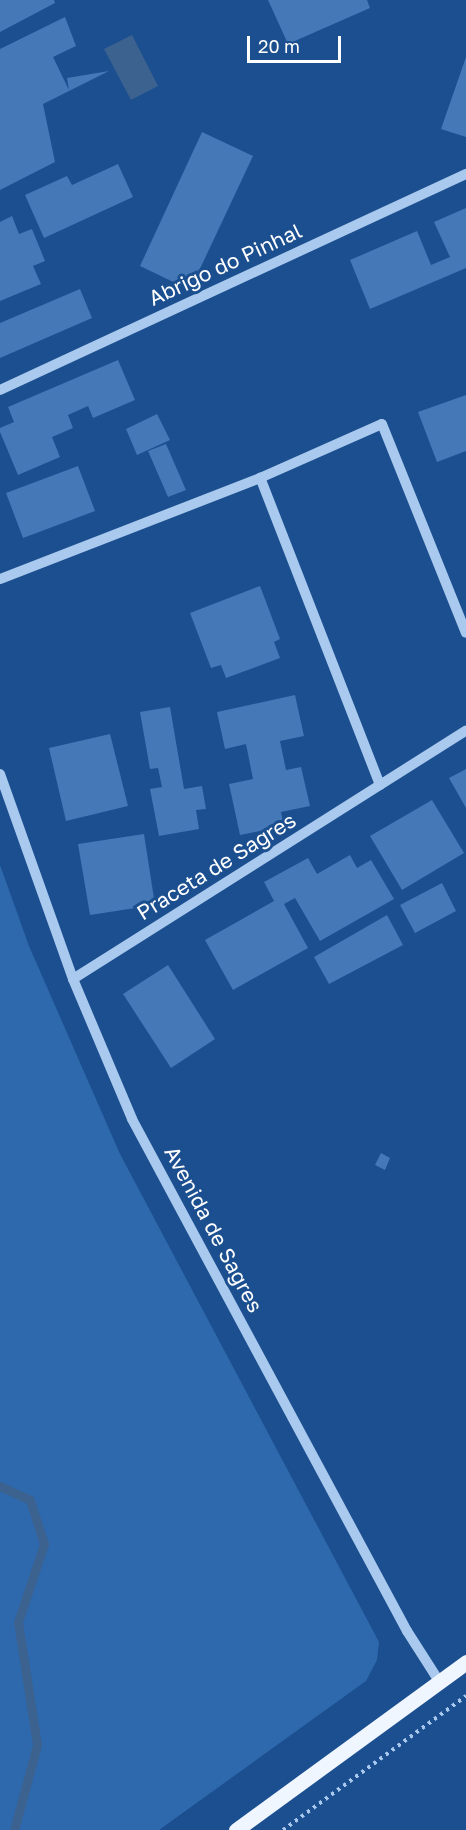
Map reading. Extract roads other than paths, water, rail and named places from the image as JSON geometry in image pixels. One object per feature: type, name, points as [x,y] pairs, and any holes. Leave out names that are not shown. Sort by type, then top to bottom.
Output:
[{"type":"main road","points":[[236,1830],[466,1662]]},
{"type":"street","name":"Abrigo do Pinhal","points":[[0,390],[466,174]]},
{"type":"street","points":[[0,579],[260,478],[382,424],[466,633]]},
{"type":"street","points":[[260,478],[380,785]]},
{"type":"street","name":"Praceta de Sagres","points":[[73,979],[466,731]]},
{"type":"street","name":"Avenida de Sagres","points":[[0,774],[73,979],[132,1119],[407,1631],[439,1681]]},
{"type":"waterway","points":[[0,1486],[30,1500],[44,1544],[18,1622],[37,1745],[14,1830]]}]
